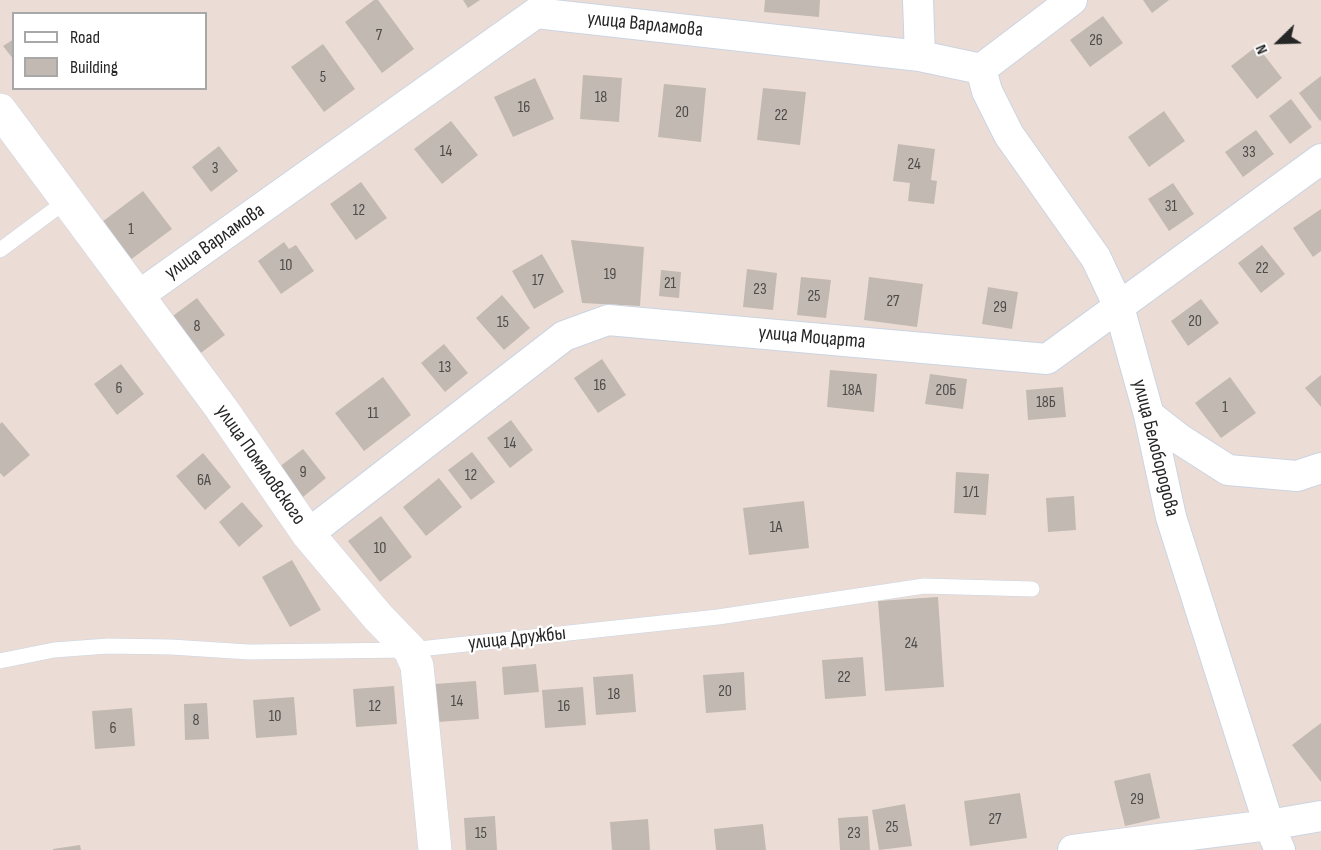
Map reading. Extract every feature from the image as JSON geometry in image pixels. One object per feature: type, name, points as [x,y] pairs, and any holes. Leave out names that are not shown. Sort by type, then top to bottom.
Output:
[{"type":"street","points":[[918,0],[920,56]]},
{"type":"street","points":[[981,69],[1072,0]]},
{"type":"street","name":"улица Варламова","points":[[138,296],[536,13],[920,56],[981,69]]},
{"type":"street","name":"улица Белобородова","points":[[981,69],[987,91],[1009,135],[1096,258],[1119,307],[1149,416],[1171,517],[1274,837]]},
{"type":"street","name":"улица Помяловского","points":[[0,110],[221,408],[308,534],[378,617],[410,650],[417,666],[435,850]]},
{"type":"street","name":"улица Моцарта","points":[[308,534],[564,336],[608,320],[1047,359],[1321,159]]},
{"type":"street","points":[[1149,416],[1228,470],[1297,476],[1321,468]]},
{"type":"street","points":[[1073,850],[1274,837],[1321,816]]},
{"type":"lane","points":[[0,250],[66,201]]},
{"type":"lane","name":"улица Дружбы","points":[[0,661],[54,650],[108,646],[249,652],[410,650],[718,617],[924,586],[1032,589]]},
{"type":"building","points":[[374,0],[378,0],[414,49],[382,73],[345,22]]},
{"type":"building","points":[[463,0],[480,0],[468,8]]},
{"type":"building","points":[[765,0],[820,0],[819,17],[764,12]]},
{"type":"building","points":[[1143,0],[1169,0],[1152,13]]},
{"type":"building","points":[[1103,16],[1123,43],[1090,67],[1070,40]]},
{"type":"building","points":[[12,40],[12,57],[3,46]]},
{"type":"building","points":[[323,44],[355,89],[324,112],[291,67]]},
{"type":"building","points":[[1257,46],[1282,78],[1257,99],[1231,66]]},
{"type":"building","points":[[583,75],[622,78],[619,122],[580,119]]},
{"type":"building","points":[[1321,76],[1321,120],[1320,121],[1299,93]]},
{"type":"building","points":[[535,78],[554,119],[513,137],[494,97]]},
{"type":"building","points":[[664,84],[706,88],[701,142],[658,137]]},
{"type":"building","points":[[763,88],[806,92],[800,145],[757,140]]},
{"type":"building","points":[[1291,99],[1312,127],[1290,144],[1269,116]]},
{"type":"building","points":[[1164,111],[1185,141],[1149,167],[1128,137]]},
{"type":"building","points":[[451,121],[478,155],[442,184],[414,149]]},
{"type":"building","points":[[1256,130],[1274,154],[1243,177],[1225,152]]},
{"type":"building","points":[[898,144],[935,149],[931,180],[937,181],[934,204],[908,201],[910,183],[893,181]]},
{"type":"building","points":[[219,146],[238,171],[211,192],[192,167]]},
{"type":"building","points":[[361,182],[387,218],[356,240],[330,204]]},
{"type":"building","points":[[1173,183],[1194,214],[1169,231],[1148,199]]},
{"type":"building","points":[[143,191],[172,229],[118,269],[90,231]]},
{"type":"building","points":[[1321,209],[1321,251],[1313,257],[1293,228]]},
{"type":"building","points":[[571,240],[644,247],[640,306],[582,303]]},
{"type":"building","points":[[284,242],[289,249],[296,245],[314,271],[281,294],[258,261]]},
{"type":"building","points":[[1262,245],[1285,274],[1261,293],[1238,263]]},
{"type":"building","points":[[542,254],[564,292],[534,309],[512,271]]},
{"type":"building","points":[[747,269],[777,273],[773,310],[743,307]]},
{"type":"building","points":[[661,270],[681,272],[679,298],[659,296]]},
{"type":"building","points":[[801,277],[831,280],[826,318],[797,315]]},
{"type":"building","points":[[869,277],[923,284],[917,327],[864,320]]},
{"type":"building","points":[[988,287],[1018,292],[1012,329],[982,324]]},
{"type":"building","points":[[502,295],[530,328],[504,350],[476,318]]},
{"type":"building","points":[[197,298],[225,335],[198,355],[170,318]]},
{"type":"building","points":[[1201,299],[1219,323],[1188,346],[1171,321]]},
{"type":"building","points":[[444,344],[468,373],[445,392],[421,363]]},
{"type":"building","points":[[602,359],[626,395],[598,413],[574,378]]},
{"type":"building","points":[[121,364],[144,394],[117,415],[94,384]]},
{"type":"building","points":[[830,370],[877,374],[874,412],[827,407]]},
{"type":"building","points":[[930,374],[967,379],[963,409],[925,404]]},
{"type":"building","points":[[1321,375],[1321,407],[1305,388]]},
{"type":"building","points":[[383,377],[411,415],[364,451],[335,413]]},
{"type":"building","points":[[1230,377],[1256,413],[1221,438],[1195,403]]},
{"type":"building","points":[[1063,387],[1066,417],[1028,420],[1026,390]]},
{"type":"building","points":[[511,420],[533,450],[510,468],[487,438]]},
{"type":"building","points":[[2,422],[30,455],[4,477],[0,473],[0,424]]},
{"type":"building","points":[[303,449],[326,478],[303,497],[279,467]]},
{"type":"building","points":[[472,452],[495,482],[471,500],[448,470]]},
{"type":"building","points":[[203,453],[231,487],[205,510],[176,476]]},
{"type":"building","points":[[956,472],[989,474],[986,515],[954,513]]},
{"type":"building","points":[[439,478],[462,507],[426,536],[403,507]]},
{"type":"building","points":[[1074,496],[1076,530],[1048,532],[1046,498]]},
{"type":"building","points":[[804,501],[809,548],[749,555],[743,508]]},
{"type":"building","points":[[242,502],[263,526],[239,547],[219,522]]},
{"type":"building","points":[[381,516],[412,557],[380,582],[348,541]]},
{"type":"building","points":[[292,560],[321,610],[290,627],[262,577]]},
{"type":"building","points":[[938,597],[944,687],[885,691],[878,601]]},
{"type":"building","points":[[863,657],[866,696],[825,699],[822,660]]},
{"type":"building","points":[[536,664],[539,692],[504,695],[502,667]]},
{"type":"building","points":[[744,672],[746,710],[706,713],[703,675]]},
{"type":"building","points":[[633,674],[636,712],[596,715],[593,677]]},
{"type":"building","points":[[476,681],[479,719],[438,722],[435,684]]},
{"type":"building","points":[[394,686],[397,724],[356,727],[353,689]]},
{"type":"building","points":[[583,687],[586,725],[545,728],[542,690]]},
{"type":"building","points":[[294,697],[297,735],[256,738],[253,700]]},
{"type":"building","points":[[207,703],[209,739],[185,740],[184,704]]},
{"type":"building","points":[[132,708],[135,746],[95,749],[92,711]]},
{"type":"building","points":[[1321,723],[1321,782],[1292,745]]},
{"type":"building","points":[[1150,773],[1160,818],[1125,826],[1114,781]]},
{"type":"building","points":[[1020,793],[1027,838],[970,846],[964,801]]},
{"type":"building","points":[[905,804],[912,846],[879,850],[872,810]]},
{"type":"building","points":[[495,816],[497,850],[466,850],[464,818]]},
{"type":"building","points":[[868,816],[870,850],[840,850],[838,818]]},
{"type":"building","points":[[648,819],[650,850],[612,850],[610,822]]},
{"type":"building","points":[[763,824],[766,850],[716,850],[714,829]]},
{"type":"building","points":[[80,845],[81,850],[53,850],[53,849]]}]
